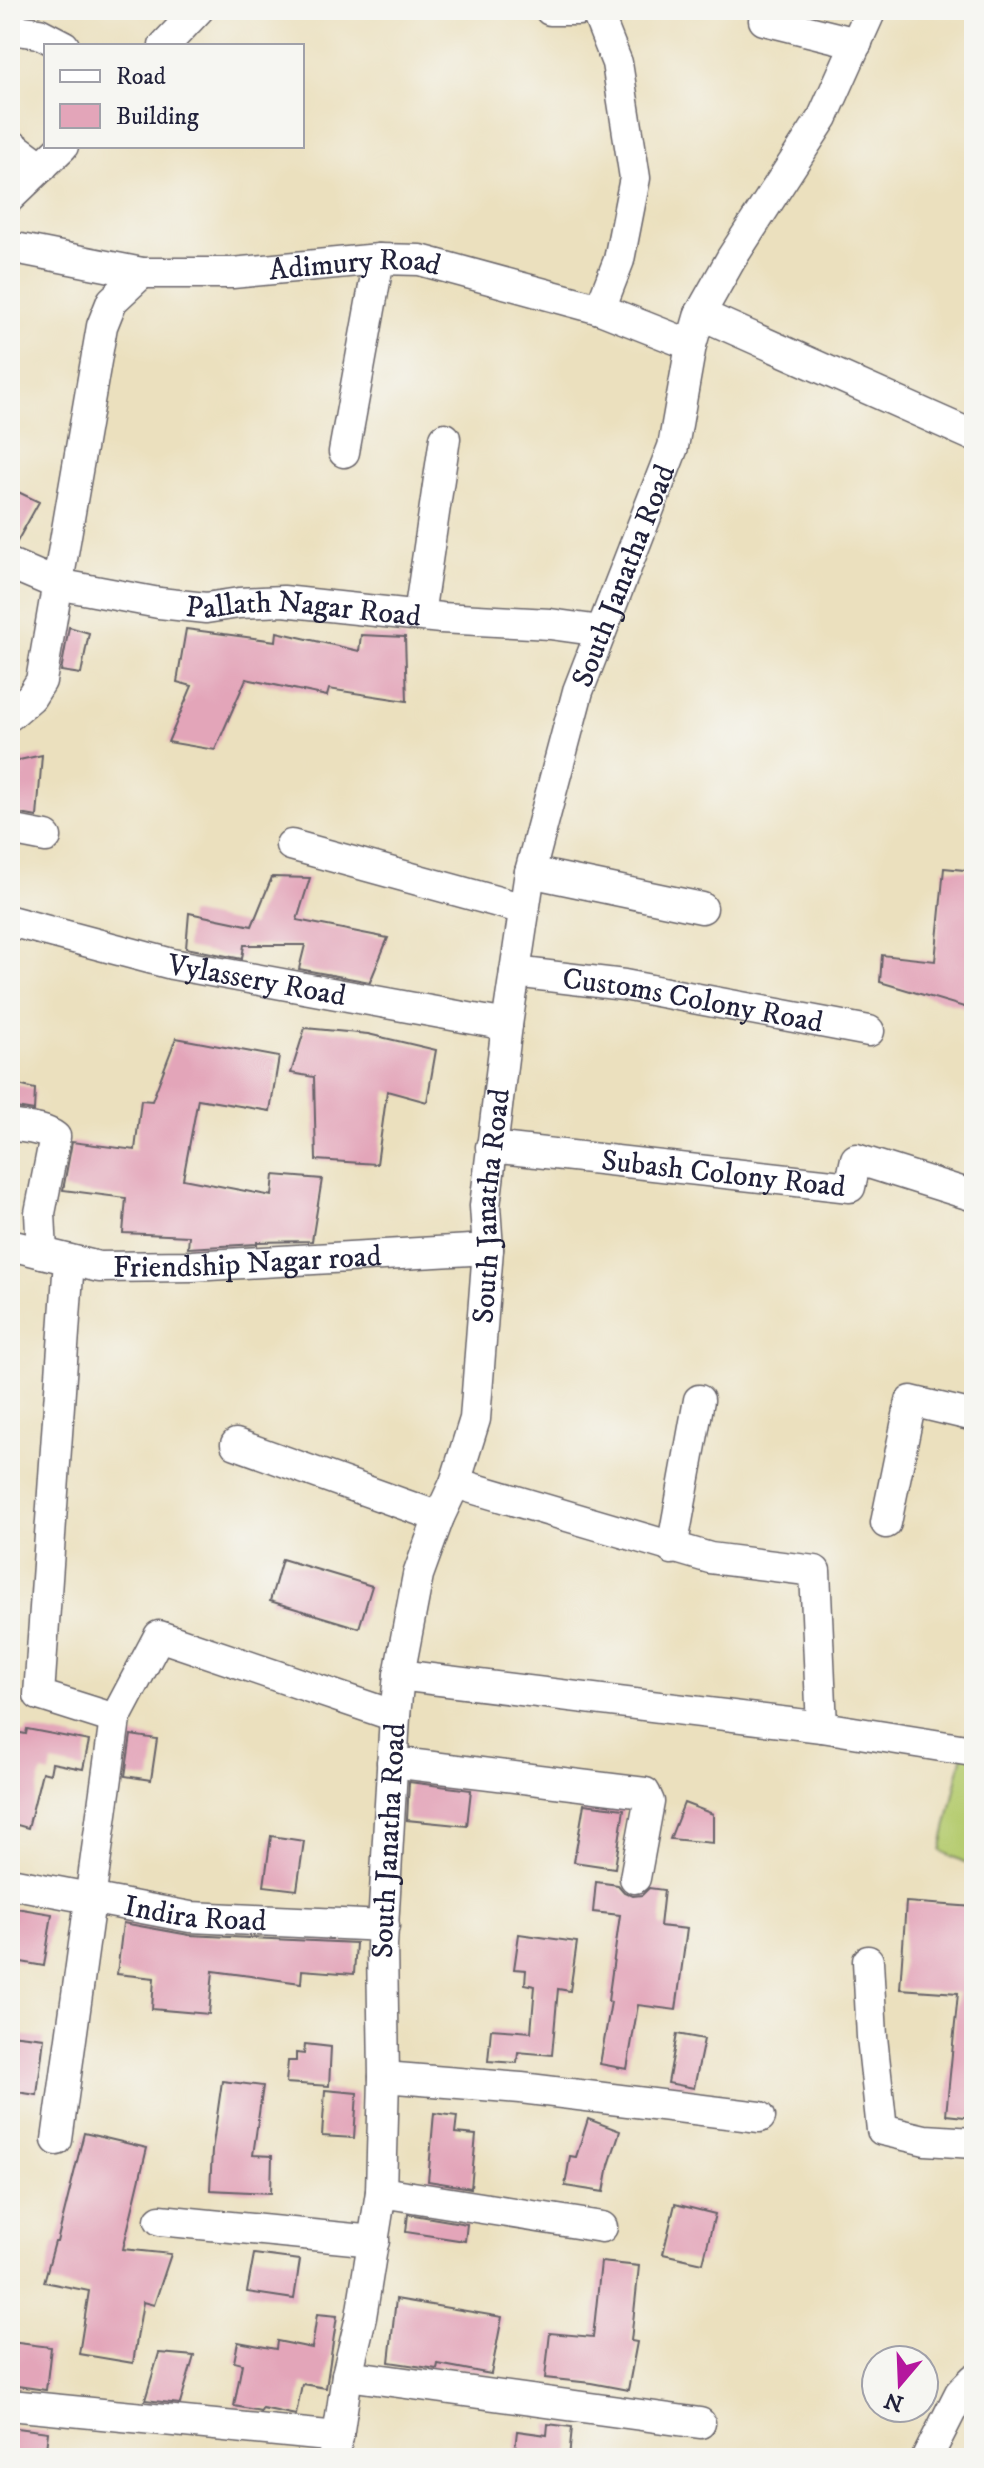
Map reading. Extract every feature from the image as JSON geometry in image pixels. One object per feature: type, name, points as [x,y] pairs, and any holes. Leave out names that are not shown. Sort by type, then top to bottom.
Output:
[{"type":"street","points":[[166,44],[198,10]]},
{"type":"street","points":[[550,10],[579,10]]},
{"type":"street","points":[[596,10],[617,63],[635,178],[619,260],[600,309]]},
{"type":"street","name":"South Janatha Road","points":[[335,2448],[347,2375],[361,2317],[381,2192],[384,2077],[382,1945],[399,1675],[418,1575],[455,1483],[475,1419],[488,1249],[485,1206],[530,872],[578,691],[673,447],[691,345],[700,314],[731,259],[823,117],[871,10]]},
{"type":"street","points":[[764,20],[857,43]]},
{"type":"street","points":[[10,29],[39,33],[60,44]]},
{"type":"street","points":[[12,145],[52,156]]},
{"type":"street","points":[[10,197],[52,156]]},
{"type":"street","name":"Adimury Road","points":[[10,247],[142,273],[232,273],[379,259],[420,260],[600,309],[691,345]]},
{"type":"street","points":[[344,452],[379,259]]},
{"type":"street","points":[[10,715],[31,697],[41,681],[102,326],[112,301],[142,273]]},
{"type":"street","points":[[700,314],[974,436]]},
{"type":"street","points":[[419,615],[445,438]]},
{"type":"street","name":"Pallath Nagar Road","points":[[10,564],[57,584],[159,603],[206,608],[283,601],[601,631]]},
{"type":"street","points":[[10,830],[46,837]]},
{"type":"street","points":[[291,845],[524,909]]},
{"type":"street","points":[[530,872],[702,908]]},
{"type":"street","name":"Vylassery Road","points":[[10,921],[172,964],[507,1025]]},
{"type":"street","name":"Customs Colony Road","points":[[515,972],[624,985],[869,1031]]},
{"type":"street","points":[[10,1125],[40,1130],[55,1137],[40,1213],[56,1256],[39,1695],[115,1719]]},
{"type":"street","name":"Subash Colony Road","points":[[491,1147],[850,1187],[856,1159],[974,1196]]},
{"type":"street","name":"Friendship Nagar road","points":[[10,1245],[99,1267],[192,1266],[488,1249]]},
{"type":"street","points":[[672,1549],[699,1400]]},
{"type":"street","points":[[886,1523],[911,1401],[974,1416]]},
{"type":"street","points":[[236,1444],[439,1517]]},
{"type":"street","points":[[455,1483],[672,1549],[710,1558],[815,1571],[822,1727]]},
{"type":"street","points":[[57,2140],[115,1719],[159,1636],[395,1716]]},
{"type":"street","points":[[399,1675],[822,1727],[966,1750]]},
{"type":"street","points":[[392,1762],[645,1793],[649,1802],[635,1878]]},
{"type":"street","name":"Indira Road","points":[[10,1883],[190,1917],[384,1926]]},
{"type":"street","points":[[868,1961],[882,2130],[925,2140],[974,2143]]},
{"type":"street","points":[[384,2077],[521,2088],[760,2117]]},
{"type":"street","points":[[381,2192],[602,2227]]},
{"type":"street","points":[[160,2220],[374,2241]]},
{"type":"street","points":[[347,2375],[700,2423]]},
{"type":"street","points":[[927,2458],[960,2393],[974,2379]]},
{"type":"street","points":[[10,2405],[335,2448]]},
{"type":"green space","points":[[974,1704],[974,1867],[941,1851]]},
{"type":"building","points":[[10,488],[39,502],[14,547],[10,546]]},
{"type":"building","points":[[69,627],[89,633],[81,674],[61,671]]},
{"type":"building","points":[[186,629],[276,641],[277,632],[359,651],[361,635],[405,637],[407,701],[329,689],[327,696],[246,679],[215,750],[168,742],[192,686],[177,682]]},
{"type":"building","points":[[42,755],[37,817],[10,812],[10,762]]},
{"type":"building","points":[[944,868],[974,871],[974,1010],[880,982],[882,955],[935,961]]},
{"type":"building","points":[[272,877],[310,878],[297,920],[388,938],[370,982],[299,969],[305,945],[244,945],[242,959],[186,948],[189,913],[252,926]]},
{"type":"building","points":[[305,1028],[368,1034],[436,1050],[427,1102],[387,1091],[377,1164],[316,1160],[314,1077],[291,1073]]},
{"type":"building","points":[[176,1038],[279,1057],[270,1111],[198,1099],[183,1179],[272,1196],[274,1175],[322,1179],[312,1241],[188,1248],[189,1236],[123,1233],[126,1198],[63,1190],[72,1142],[135,1150],[141,1100],[152,1101]]},
{"type":"building","points":[[10,1083],[35,1089],[34,1111],[10,1107]]},
{"type":"building","points":[[282,1559],[372,1586],[359,1628],[270,1601]]},
{"type":"building","points":[[27,1729],[89,1741],[83,1769],[52,1763],[50,1774],[42,1772],[28,1828],[10,1823],[10,1731],[26,1734]]},
{"type":"building","points":[[131,1735],[157,1739],[151,1780],[125,1776]]},
{"type":"building","points":[[409,1782],[471,1790],[467,1826],[407,1820]]},
{"type":"building","points":[[684,1803],[713,1814],[713,1843],[670,1839]]},
{"type":"building","points":[[584,1804],[624,1809],[615,1868],[574,1862]]},
{"type":"building","points":[[271,1836],[304,1841],[297,1890],[264,1886]]},
{"type":"building","points":[[596,1882],[618,1885],[633,1896],[642,1895],[649,1888],[664,1890],[660,1926],[687,1929],[676,2010],[638,2005],[627,2069],[600,2064],[611,2002],[608,2001],[620,1915],[593,1912]]},
{"type":"building","points":[[906,1902],[974,1907],[974,2118],[946,2115],[958,1993],[900,1989]]},
{"type":"building","points":[[10,1907],[52,1914],[44,1966],[10,1960]]},
{"type":"building","points":[[123,1923],[189,1935],[356,1943],[354,1974],[302,1970],[301,1983],[213,1971],[209,2014],[152,2009],[154,1978],[117,1974]]},
{"type":"building","points":[[519,1934],[577,1942],[570,1991],[558,1989],[552,2055],[518,2052],[517,2063],[488,2061],[491,2029],[531,2032],[535,1986],[525,1984],[526,1970],[514,1969]]},
{"type":"building","points":[[10,2034],[44,2038],[37,2095],[10,2091]]},
{"type":"building","points":[[677,2034],[704,2039],[694,2088],[668,2083]]},
{"type":"building","points":[[305,2044],[331,2047],[329,2086],[286,2083],[288,2061],[296,2061],[296,2053],[304,2054]]},
{"type":"building","points":[[222,2081],[263,2086],[253,2155],[272,2156],[271,2193],[210,2190]]},
{"type":"building","points":[[325,2090],[357,2093],[354,2138],[322,2136]]},
{"type":"building","points":[[434,2113],[457,2116],[455,2133],[476,2135],[471,2188],[428,2181]]},
{"type":"building","points":[[588,2119],[620,2131],[604,2192],[565,2186],[570,2156],[576,2157]]},
{"type":"building","points":[[84,2133],[147,2148],[123,2249],[171,2254],[154,2305],[143,2302],[133,2363],[79,2354],[89,2291],[44,2282]]},
{"type":"building","points":[[675,2204],[715,2214],[703,2263],[663,2254]]},
{"type":"building","points":[[408,2214],[467,2224],[465,2241],[406,2232]]},
{"type":"building","points":[[254,2254],[300,2260],[294,2299],[247,2292]]},
{"type":"building","points":[[601,2262],[639,2266],[631,2341],[637,2342],[628,2390],[545,2378],[550,2333],[593,2337]]},
{"type":"building","points":[[396,2299],[502,2317],[491,2374],[438,2364],[437,2369],[389,2362]]},
{"type":"building","points":[[317,2314],[337,2316],[326,2388],[302,2384],[296,2415],[234,2406],[242,2364],[234,2362],[238,2342],[276,2349],[277,2341],[312,2348]]},
{"type":"building","points":[[10,2342],[51,2347],[46,2390],[10,2385]]},
{"type":"building","points":[[159,2353],[194,2356],[180,2404],[145,2400]]},
{"type":"building","points":[[548,2424],[572,2427],[569,2458],[514,2458],[517,2431],[547,2435]]},
{"type":"building","points":[[10,2427],[48,2432],[45,2458],[10,2458]]}]
